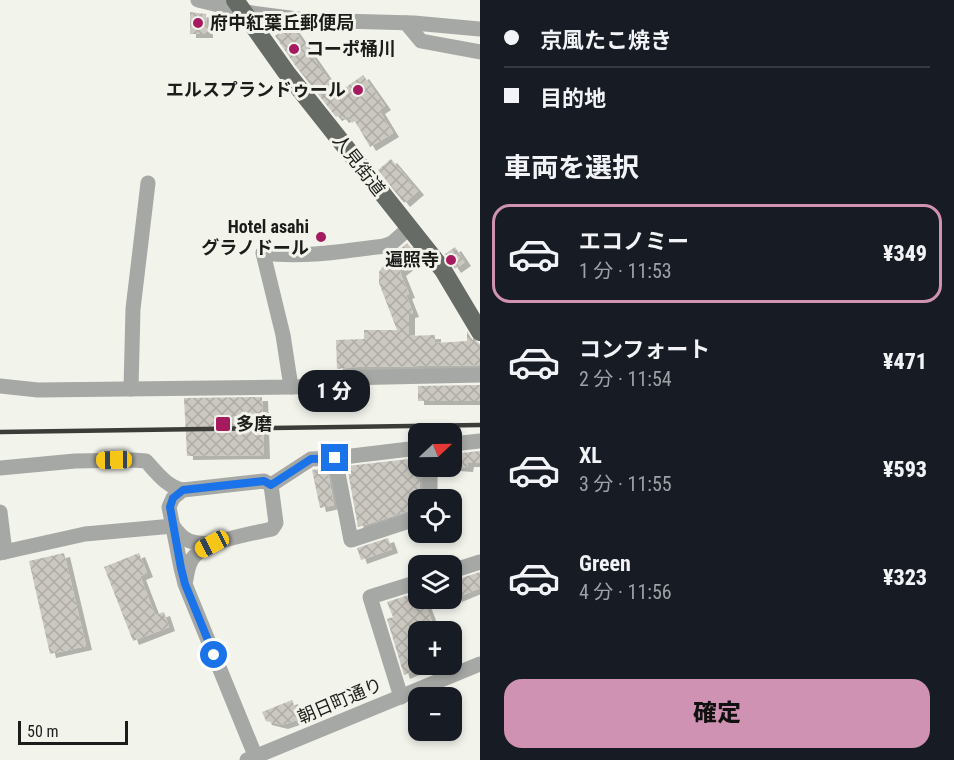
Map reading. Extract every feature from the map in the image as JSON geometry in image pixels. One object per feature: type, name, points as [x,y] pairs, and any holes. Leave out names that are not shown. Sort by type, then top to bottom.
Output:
[{"type":"main road","name":"人見街道","points":[[238,5],[286,72],[443,270],[480,332]]},
{"type":"street","points":[[198,0],[238,5],[305,20],[406,23],[480,29]]},
{"type":"street","points":[[406,23],[421,41],[480,52]]},
{"type":"street","points":[[131,389],[133,309],[148,183]]},
{"type":"street","points":[[291,387],[283,335],[263,254],[319,254],[384,246],[392,243],[409,228]]},
{"type":"street","points":[[0,386],[39,390],[291,387],[320,386],[342,378],[480,375]]},
{"type":"street","points":[[462,443],[480,441]]},
{"type":"street","points":[[271,485],[311,459],[408,449]]},
{"type":"street","points":[[335,458],[351,540],[408,521]]},
{"type":"street","points":[[0,468],[51,463],[133,460],[146,461],[165,482],[175,489],[264,481],[271,485]]},
{"type":"street","points":[[158,474],[170,507],[185,584],[253,759]]},
{"type":"street","points":[[185,584],[192,558],[200,550],[212,544],[272,529],[276,523],[271,485]]},
{"type":"street","points":[[170,507],[173,498],[183,490]]},
{"type":"street","points":[[0,512],[3,552],[86,534],[173,526]]},
{"type":"street","points":[[173,526],[185,540],[212,544]]},
{"type":"street","points":[[462,568],[480,562]]},
{"type":"street","points":[[401,697],[370,597],[408,585]]},
{"type":"street","name":"朝日町通り","points":[[253,759],[480,664]]},
{"type":"building","points":[[190,12],[206,14],[207,34],[190,34]]},
{"type":"building","points":[[287,27],[293,28],[338,93],[363,75],[385,106],[379,110],[393,133],[370,147],[355,121],[352,123],[348,116],[343,119],[340,115],[336,117],[275,36]]},
{"type":"building","points":[[391,159],[418,191],[404,203],[378,170]]},
{"type":"building","points":[[407,243],[417,255],[400,272],[409,294],[406,295],[413,313],[409,314],[409,336],[435,335],[435,343],[467,341],[467,331],[471,338],[480,345],[480,365],[337,369],[336,340],[364,339],[364,330],[397,330],[379,283],[379,272],[391,254]]},
{"type":"building","points":[[455,247],[465,262],[455,269],[445,254]]},
{"type":"building","points":[[480,385],[480,401],[418,401],[418,386]]},
{"type":"building","points":[[262,397],[264,455],[187,456],[184,398]]},
{"type":"building","points":[[480,451],[480,463],[468,463],[467,468],[462,468],[462,453]]},
{"type":"building","points":[[408,459],[408,477],[420,477],[420,489],[408,489],[408,511],[358,527],[347,466]]},
{"type":"building","points":[[327,468],[334,505],[320,508],[312,470]]},
{"type":"building","points":[[388,538],[392,549],[361,560],[357,548]]},
{"type":"building","points":[[64,553],[86,646],[50,654],[29,561]]},
{"type":"building","points":[[139,553],[147,573],[140,576],[155,615],[164,612],[169,627],[133,641],[104,567]]},
{"type":"building","points":[[480,572],[480,588],[462,596],[462,578]]},
{"type":"building","points":[[408,595],[408,609],[427,609],[432,621],[408,621],[408,673],[404,675],[387,619],[393,617],[387,602]]},
{"type":"building","points":[[292,700],[300,719],[282,725],[266,721],[262,712]]},
{"type":"railway","points":[[0,432],[480,425]]},
{"type":"place","name":"府中紅葉丘郵便局","points":[[198,23]]},
{"type":"place","name":"コーポ桶川","points":[[294,49]]},
{"type":"place","name":"エルスプランドゥール","points":[[358,90]]},
{"type":"place","name":"Hotel asahi グラノドール","points":[[321,237]]},
{"type":"place","name":"遍照寺","points":[[451,260]]},
{"type":"place","name":"多磨","points":[[223,424]]},
{"type":"route","points":[[214,655],[185,584],[170,507],[173,498],[183,490],[264,481],[271,485],[311,459],[335,458]]}]
